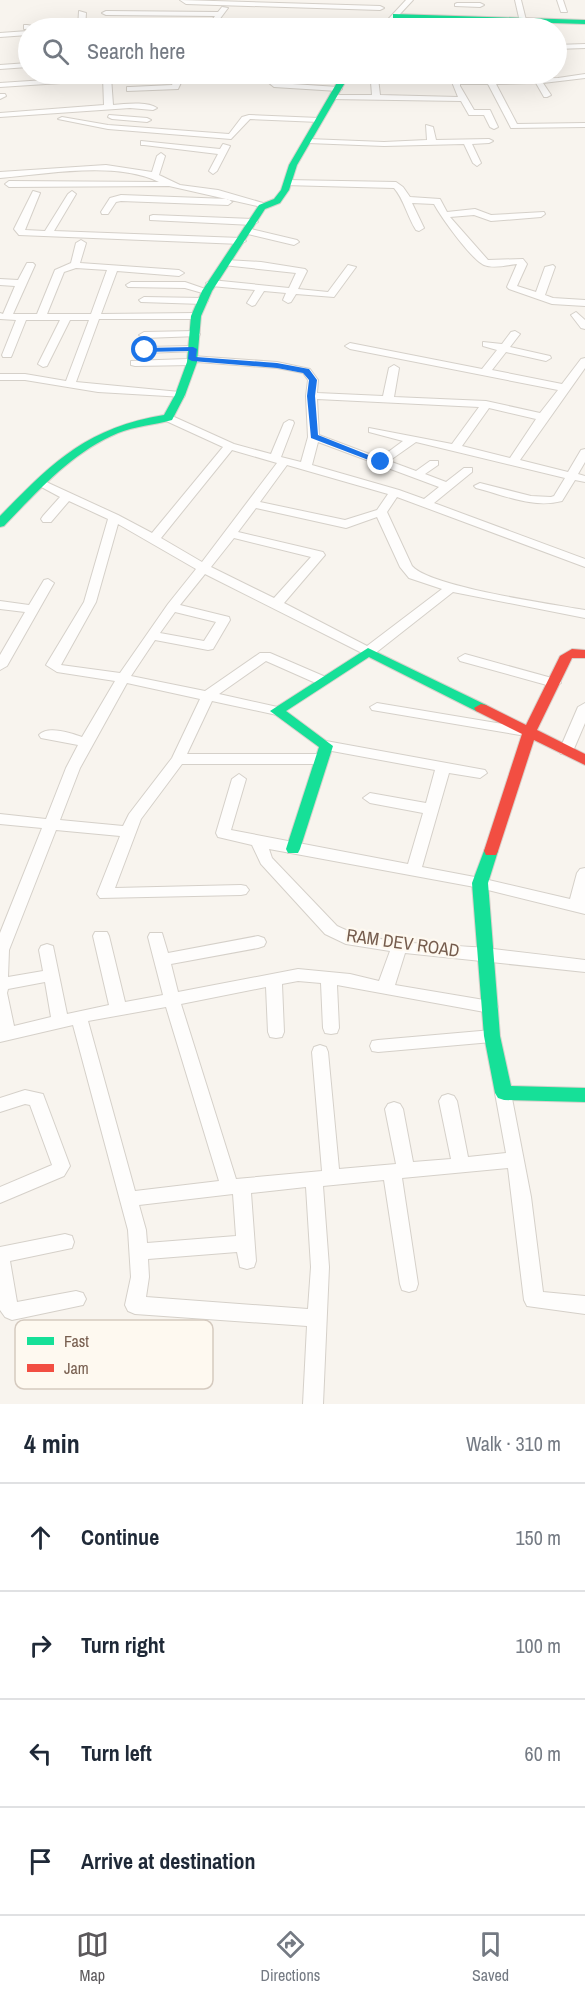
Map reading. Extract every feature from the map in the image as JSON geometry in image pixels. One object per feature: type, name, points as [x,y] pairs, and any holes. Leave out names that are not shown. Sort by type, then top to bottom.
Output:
[{"type":"street","points":[[183,0],[186,2],[299,3],[380,9]]},
{"type":"street","points":[[396,16],[410,0]]},
{"type":"street","points":[[518,0],[523,18]]},
{"type":"street","points":[[560,0],[564,10]]},
{"type":"street","points":[[455,2],[479,3],[483,18]]},
{"type":"street","points":[[106,13],[222,11],[217,18]]},
{"type":"street","points":[[396,16],[440,18]]},
{"type":"street","points":[[567,23],[584,24]]},
{"type":"street","points":[[0,35],[18,32]]},
{"type":"street","points":[[0,41],[18,40]]},
{"type":"street","points":[[0,67],[18,66]]},
{"type":"street","points":[[567,78],[585,76]]},
{"type":"street","points":[[0,85],[18,84]]},
{"type":"street","points":[[106,108],[109,105],[108,84]]},
{"type":"street","points":[[130,89],[171,88],[174,84]]},
{"type":"street","points":[[274,84],[376,98],[464,99]]},
{"type":"street","points":[[105,212],[113,200],[121,198],[262,203],[277,201],[285,190],[293,165],[340,84]]},
{"type":"street","points":[[375,84],[376,98]]},
{"type":"street","points":[[456,84],[472,113],[487,112],[494,127]]},
{"type":"street","points":[[493,84],[514,126],[585,125]]},
{"type":"street","points":[[540,84],[547,95]]},
{"type":"street","points":[[0,116],[20,110],[78,102]]},
{"type":"street","points":[[0,106],[20,110],[155,105],[142,130]]},
{"type":"street","points":[[112,117],[147,120]]},
{"type":"street","points":[[213,171],[231,137],[249,117],[319,120]]},
{"type":"street","points":[[62,119],[108,128],[231,137]]},
{"type":"street","points":[[429,127],[432,143]]},
{"type":"street","points":[[308,141],[432,143],[489,141]]},
{"type":"street","points":[[467,142],[477,163]]},
{"type":"street","points":[[144,144],[222,152]]},
{"type":"street","points":[[155,175],[161,156]]},
{"type":"street","points":[[0,175],[101,167],[155,175],[168,184]]},
{"type":"street","points":[[287,183],[391,183],[402,190],[412,219],[419,228]]},
{"type":"street","points":[[9,184],[168,184],[262,203]]},
{"type":"street","points":[[36,193],[19,229],[26,234],[247,231]]},
{"type":"street","points":[[47,235],[72,194]]},
{"type":"street","points":[[405,200],[437,201],[444,215],[485,262],[492,264],[518,261],[522,263],[512,287],[552,301],[585,303]]},
{"type":"street","points":[[168,418],[180,395],[192,357],[196,316],[207,292],[262,207],[262,203]]},
{"type":"street","points":[[444,215],[477,212],[491,218],[541,214]]},
{"type":"street","points":[[153,218],[247,231],[294,242]]},
{"type":"street","points":[[75,265],[73,263],[81,243]]},
{"type":"street","points":[[226,263],[300,270],[302,273],[291,296]]},
{"type":"street","points":[[30,265],[3,316],[196,316]]},
{"type":"street","points":[[41,317],[60,270],[75,265],[179,273]]},
{"type":"street","points":[[144,300],[261,288],[291,296],[331,295],[351,267]]},
{"type":"street","points":[[540,296],[550,267]]},
{"type":"street","points":[[70,385],[113,268]]},
{"type":"street","points":[[0,282],[21,283]]},
{"type":"street","points":[[131,285],[185,285],[207,292]]},
{"type":"street","points":[[252,303],[261,288]]},
{"type":"street","points":[[585,315],[576,315],[585,326]]},
{"type":"street","points":[[7,355],[22,317]]},
{"type":"street","points":[[43,364],[66,317]]},
{"type":"street","points":[[144,335],[195,334]]},
{"type":"street","points":[[486,371],[515,334]]},
{"type":"street","points":[[487,344],[546,358]]},
{"type":"street","points":[[350,346],[566,388]]},
{"type":"street","points":[[145,350],[277,365],[306,371],[313,380],[311,396],[314,436],[306,466]]},
{"type":"street","points":[[135,363],[192,357]]},
{"type":"street","points":[[512,463],[585,361]]},
{"type":"street","points":[[388,399],[394,368]]},
{"type":"street","points":[[0,377],[25,377],[70,385],[180,395]]},
{"type":"street","points":[[311,396],[486,404],[543,417]]},
{"type":"street","points":[[454,448],[486,404]]},
{"type":"street","points":[[0,523],[59,463],[102,433],[134,421],[168,418],[230,446],[395,492],[585,563]]},
{"type":"street","points":[[0,991],[1,950],[73,768],[123,678],[172,607],[205,568],[252,504],[279,460],[289,423]]},
{"type":"street","points":[[373,430],[585,479]]},
{"type":"street","points":[[314,436],[447,486]]},
{"type":"street","points":[[381,462],[411,439]]},
{"type":"street","points":[[154,539],[230,446]]},
{"type":"street","points":[[480,486],[549,502],[558,499],[585,452]]},
{"type":"street","points":[[417,475],[434,463]]},
{"type":"street","points":[[426,503],[468,470]]},
{"type":"street","points":[[40,483],[114,517],[205,568],[529,734]]},
{"type":"street","points":[[252,504],[346,524],[381,512],[395,492]]},
{"type":"street","points":[[47,519],[67,495]]},
{"type":"street","points":[[381,512],[406,567],[413,575],[451,588],[585,614]]},
{"type":"street","points":[[114,517],[90,602],[53,665],[57,668],[123,678],[277,711],[324,753]]},
{"type":"street","points":[[231,534],[319,555],[276,604]]},
{"type":"street","points":[[0,666],[48,583]]},
{"type":"street","points":[[277,711],[368,652],[451,588]]},
{"type":"street","points":[[0,605],[32,609]]},
{"type":"street","points":[[153,636],[208,646],[224,620],[172,607]]},
{"type":"street","points":[[585,654],[572,652],[567,656],[529,734],[480,883],[492,1036],[522,1197],[534,1300],[585,1305]]},
{"type":"street","points":[[241,890],[105,894],[134,818],[178,759],[208,696],[266,656],[323,681]]},
{"type":"street","points":[[465,658],[554,682]]},
{"type":"street","points":[[566,751],[579,734],[585,706]]},
{"type":"street","points":[[377,707],[505,727],[557,744],[585,760]]},
{"type":"street","points":[[46,735],[67,737],[86,743]]},
{"type":"street","points":[[178,759],[324,753],[480,773]]},
{"type":"street","points":[[293,849],[324,753]]},
{"type":"street","points":[[414,870],[443,767]]},
{"type":"street","points":[[238,779],[223,833],[293,849],[480,883],[580,907],[585,873]]},
{"type":"street","points":[[369,798],[430,809]]},
{"type":"street","points":[[0,819],[128,832]]},
{"type":"street","name":"RAM DEV ROAD","points":[[258,841],[266,860],[331,930],[346,938],[585,966]]},
{"type":"street","points":[[101,936],[119,1011]]},
{"type":"street","points":[[138,1252],[247,1252],[236,1186],[173,1000],[156,937]]},
{"type":"street","points":[[163,960],[258,942]]},
{"type":"street","points":[[385,989],[399,946]]},
{"type":"street","points":[[48,950],[60,1022]]},
{"type":"street","points":[[0,985],[52,975]]},
{"type":"street","points":[[0,996],[3,1035],[79,1017],[298,975],[350,980],[385,989],[490,1006]]},
{"type":"street","points":[[329,978],[331,1028]]},
{"type":"street","points":[[274,979],[276,1032]]},
{"type":"street","points":[[79,1017],[137,1230],[140,1277],[135,1305],[316,1318]]},
{"type":"street","points":[[378,1046],[492,1036]]},
{"type":"street","points":[[314,1404],[323,1178],[320,1052]]},
{"type":"street","points":[[504,1094],[585,1095]]},
{"type":"street","points":[[0,1106],[25,1097],[37,1099],[60,1166],[58,1171],[0,1195]]},
{"type":"street","points":[[448,1101],[461,1165]]},
{"type":"street","points":[[393,1109],[409,1284]]},
{"type":"street","points":[[129,1199],[236,1186],[514,1160]]},
{"type":"street","points":[[65,1242],[0,1255],[8,1308],[12,1311],[76,1299]]},
{"type":"traffic: fast","points":[[396,16],[459,18]]},
{"type":"traffic: fast","points":[[567,21],[585,22]]},
{"type":"traffic: fast","points":[[0,523],[56,468],[93,440],[115,430],[168,418],[180,395],[192,362],[196,316],[207,291],[262,207],[277,201],[285,190],[293,165],[340,84]]},
{"type":"traffic: fast","points":[[293,849],[326,746],[277,711],[368,652],[481,708]]},
{"type":"traffic: fast","points":[[491,851],[480,883],[492,1036],[504,1093],[585,1095]]},
{"type":"traffic: jam","points":[[491,851],[529,733],[567,656],[572,653],[585,654]]},
{"type":"traffic: jam","points":[[481,708],[585,760]]},
{"type":"route","points":[[145,350],[193,349],[192,359],[277,365],[306,371],[313,380],[311,396],[314,436],[381,462]]}]
